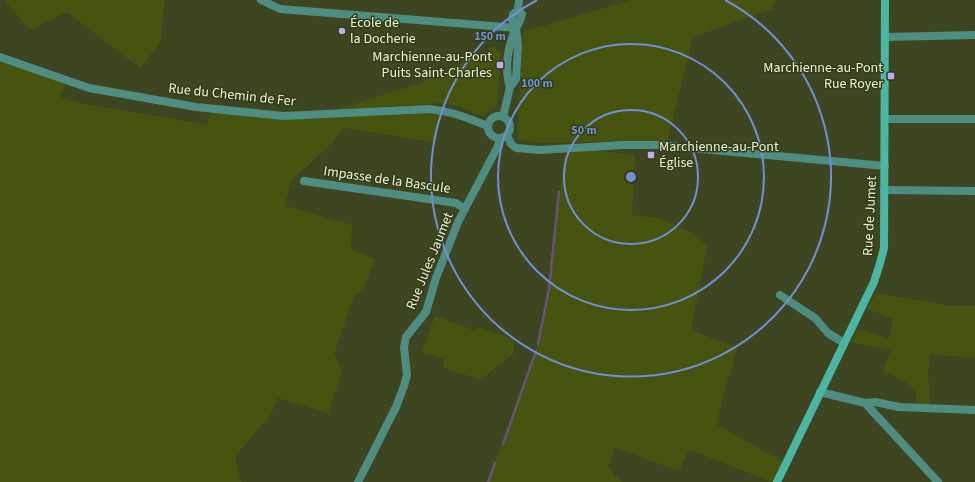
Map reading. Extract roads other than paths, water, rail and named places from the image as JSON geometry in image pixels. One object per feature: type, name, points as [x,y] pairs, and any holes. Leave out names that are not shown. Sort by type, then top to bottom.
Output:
[{"type":"street","points":[[260,0],[280,9],[516,28]]},
{"type":"street","points":[[503,117],[510,87],[516,79],[518,46],[516,28],[521,21],[522,14],[518,10],[519,0]]},
{"type":"street","name":"Rue de Jumet","points":[[777,482],[874,282],[884,248],[885,0]]},
{"type":"street","points":[[885,37],[975,36]]},
{"type":"street","name":"Rue du Chemin de Fer","points":[[0,57],[89,88],[196,107],[284,116],[429,109],[457,113],[488,126]]},
{"type":"street","points":[[499,116],[503,117],[510,125],[509,132],[504,136],[497,138],[490,134],[488,126],[492,118],[499,116]]},
{"type":"street","points":[[885,119],[975,119]]},
{"type":"street","points":[[504,136],[516,148],[540,150],[623,145],[659,145],[885,166]]},
{"type":"street","name":"Rue Jules Jaumet","points":[[358,482],[403,390],[407,374],[404,347],[405,341],[426,312],[430,295],[447,249],[465,208],[504,136]]},
{"type":"street","name":"Impasse de la Bascule","points":[[304,181],[456,203],[465,208]]},
{"type":"street","points":[[884,190],[975,190]]},
{"type":"street","points":[[780,295],[814,318],[828,333],[844,343]]},
{"type":"street","points":[[820,392],[864,403],[875,402],[899,407],[975,410]]},
{"type":"street","points":[[864,403],[938,482]]},
{"type":"waterway","points":[[538,344],[549,289],[559,192]]},
{"type":"waterway","points":[[503,444],[536,351]]},
{"type":"waterway","points":[[488,482],[495,463]]},
{"type":"place","name":"École de la Docherie","points":[[342,31]]},
{"type":"place","name":"Marchienne-au-Pont Puits Saint-Charles","points":[[500,65]]},
{"type":"place","name":"Marchienne-au-Pont Rue Royer","points":[[891,76]]},
{"type":"place","name":"Marchienne-au-Pont Église","points":[[651,155]]}]
